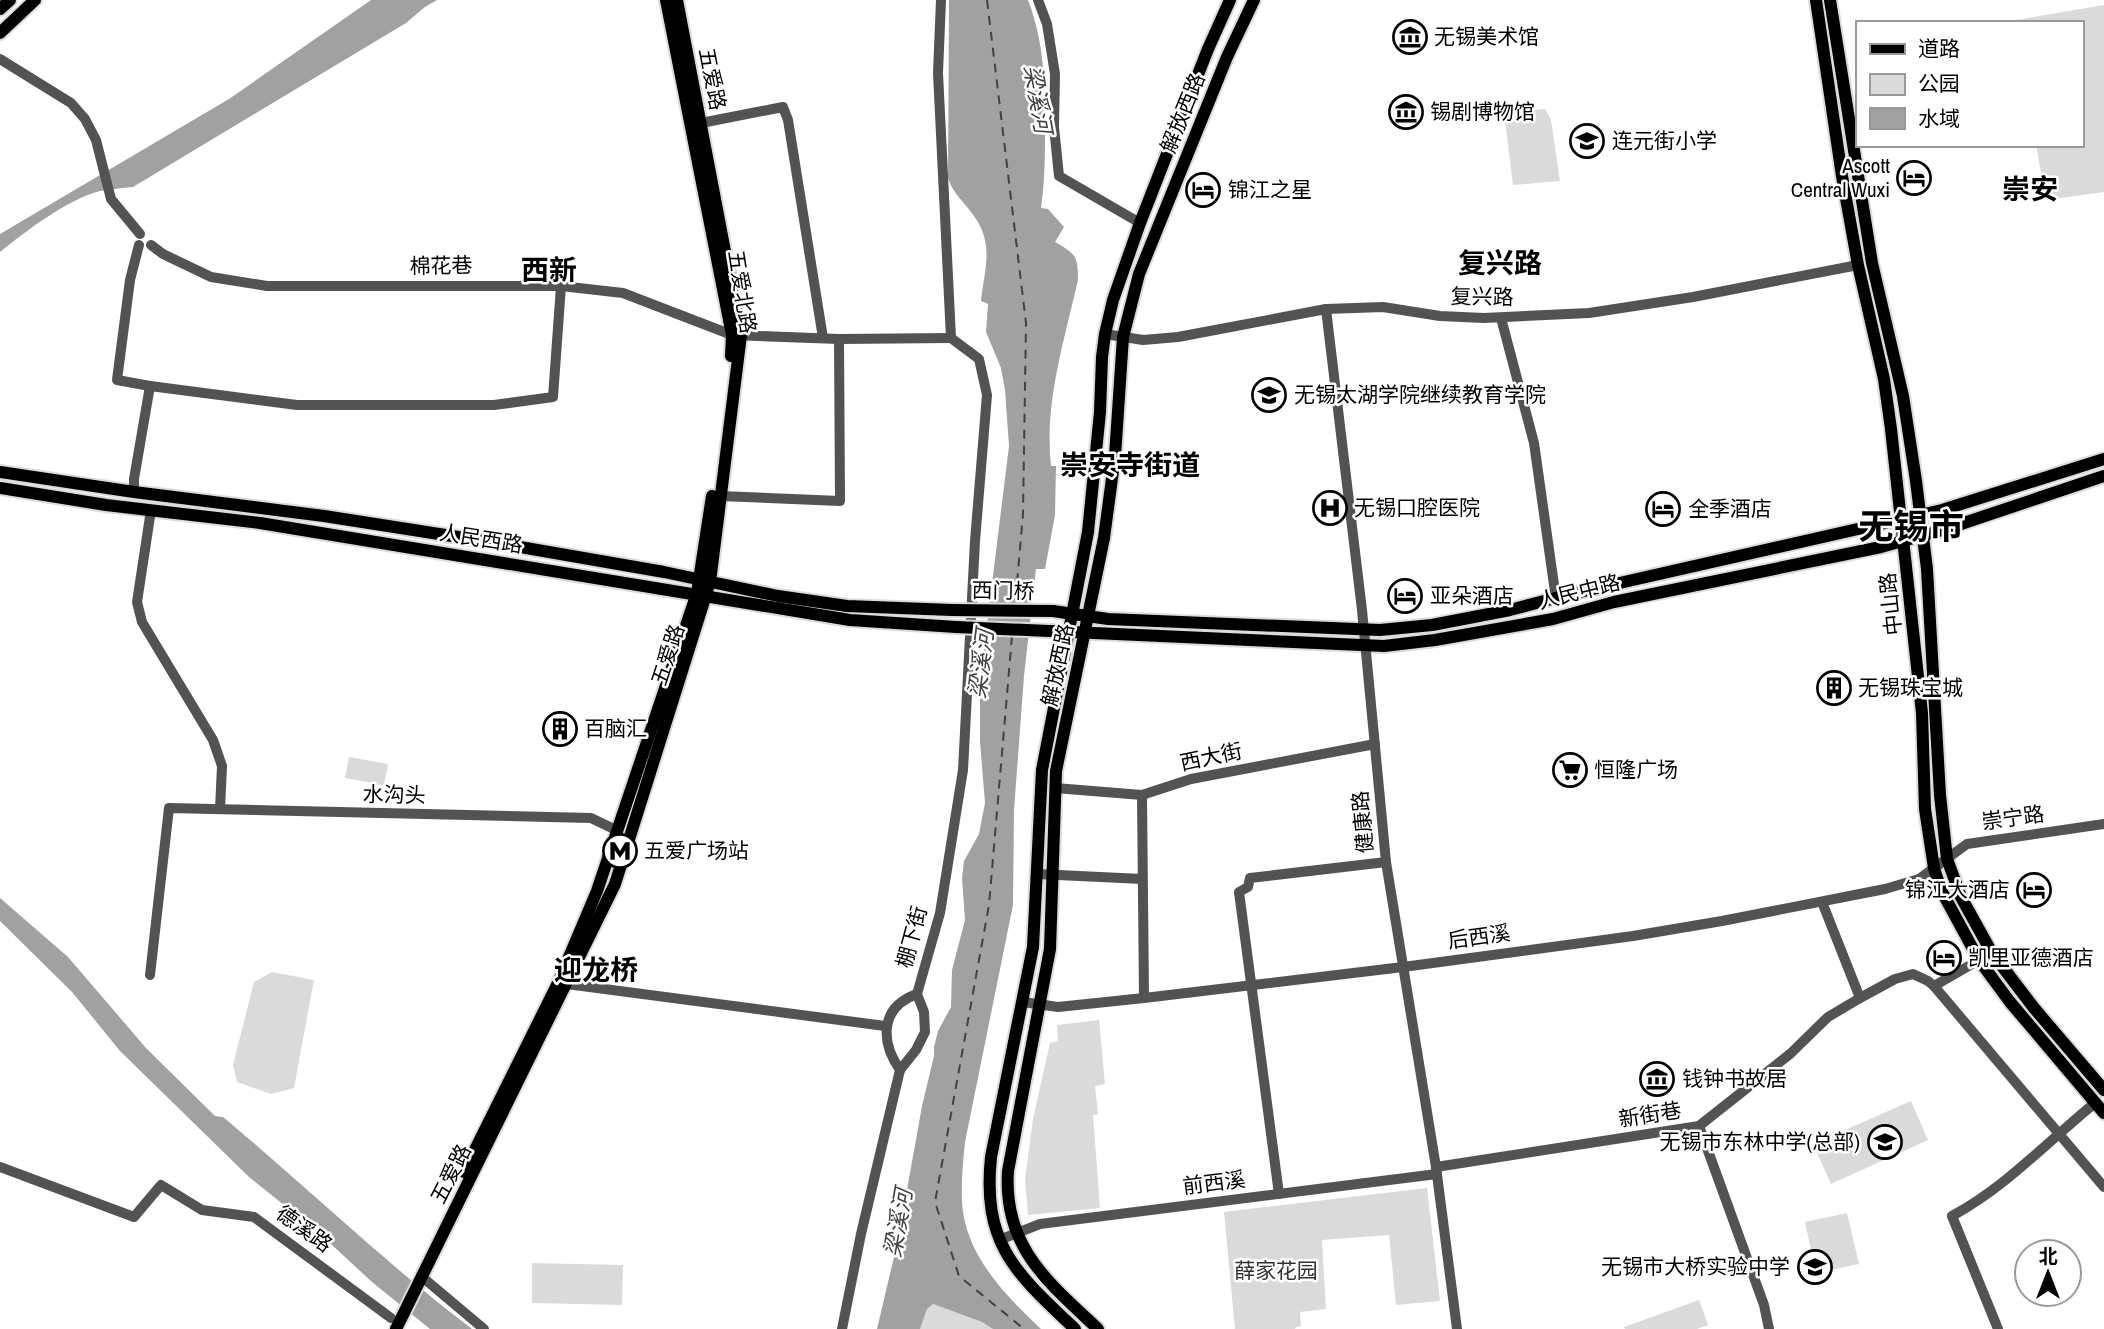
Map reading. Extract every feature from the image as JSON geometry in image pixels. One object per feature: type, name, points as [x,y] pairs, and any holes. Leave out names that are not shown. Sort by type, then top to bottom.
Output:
[{"type":"main road","points":[[0,9],[10,0]]},
{"type":"main road","points":[[0,33],[35,0]]},
{"type":"main road","name":"五爱北路","points":[[666,0],[736,335],[703,588]]},
{"type":"main road","name":"五爱路","points":[[394,1319],[562,983],[615,884],[703,588],[720,496],[736,335],[701,123],[677,0]]},
{"type":"main road","name":"解放西路","points":[[1075,1329],[1018,1272],[999,1240],[991,1213],[988,1185],[993,1146],[1033,947],[1042,770],[1089,518],[1105,334],[1113,300],[1140,223],[1230,0]]},
{"type":"main road","name":"解放西路","points":[[1098,1329],[1052,1286],[1032,1263],[1017,1234],[1007,1187],[1008,1171],[1050,949],[1056,771],[1104,538],[1115,456],[1123,337],[1139,274],[1227,57],[1254,0]]},
{"type":"main road","name":"中山路","points":[[1816,0],[1842,176],[1858,265],[1884,379],[1922,713],[1925,809],[1934,868],[1941,890],[1979,960],[2010,1002],[2100,1108]]},
{"type":"main road","name":"中山路","points":[[1830,0],[1872,263],[1903,397],[1923,535],[1940,795],[1947,859],[1961,897],[1992,953],[2034,1008],[2104,1090]]},
{"type":"main road","name":"人民中路","points":[[1053,611],[1108,619],[1380,630],[1432,625],[1510,610],[1901,520],[2007,491],[2104,459]]},
{"type":"main road","name":"人民西路","points":[[0,472],[448,535],[850,620],[956,627]]},
{"type":"main road","name":"人民中路","points":[[1049,631],[1384,646],[1435,640],[1553,619],[1614,602],[1903,540],[2104,476]]},
{"type":"main road","name":"人民西路","points":[[0,488],[703,588],[847,606],[952,610]]},
{"type":"main road","name":"五爱路","points":[[562,983],[703,588]]},
{"type":"main road","name":"西门桥","points":[[952,610],[1053,611]]},
{"type":"main road","name":"西门桥","points":[[956,627],[1049,631]]},
{"type":"street","points":[[941,0],[938,73],[951,338]]},
{"type":"street","points":[[1038,0],[1047,24],[1055,74],[1054,127],[1059,176],[1140,223]]},
{"type":"street","points":[[0,59],[71,103],[85,118],[96,140],[111,199],[140,240],[130,280],[117,380],[297,405],[494,405],[553,397],[561,286]]},
{"type":"street","points":[[701,123],[783,107],[788,120],[823,338]]},
{"type":"street","name":"棉花巷","points":[[140,240],[146,233],[151,235],[151,245],[163,254],[211,276],[267,286],[561,286],[623,293],[736,335],[839,339],[951,338]]},
{"type":"street","name":"复兴路","points":[[1105,334],[1143,340],[1178,337],[1326,309],[1383,307],[1440,316],[1502,318],[1589,313],[1693,298],[1858,265]]},
{"type":"street","name":"健康路","points":[[1326,309],[1363,629],[1386,862],[1437,1171],[1457,1329]]},
{"type":"street","points":[[1502,318],[1534,443],[1556,599]]},
{"type":"street","name":"棚下街","points":[[842,1329],[861,1234],[900,1070],[916,1050],[925,1032],[924,1012],[917,993],[940,913],[963,770],[975,541],[987,395],[979,359],[951,338]]},
{"type":"street","points":[[720,496],[840,501],[839,339]]},
{"type":"street","points":[[134,492],[150,386]]},
{"type":"street","points":[[151,510],[137,602],[142,622],[213,740],[222,766],[220,809]]},
{"type":"street","name":"西大街","points":[[1055,788],[1142,795],[1191,779],[1375,744]]},
{"type":"street","points":[[1142,795],[1144,998]]},
{"type":"street","name":"水沟头","points":[[150,975],[169,808],[591,818],[616,830]]},
{"type":"street","name":"崇宁路","points":[[1934,868],[1967,844],[2104,824]]},
{"type":"street","points":[[1279,1194],[1240,892],[1248,887],[1250,878],[1386,862]]},
{"type":"street","name":"后西溪","points":[[1023,1002],[1058,1007],[1144,998],[1633,936],[1885,889],[1919,879],[1934,868]]},
{"type":"street","points":[[1037,874],[1142,879]]},
{"type":"street","points":[[1822,902],[1860,998]]},
{"type":"street","points":[[1979,960],[1934,986],[2104,1187]]},
{"type":"street","name":"新街巷","points":[[1437,1171],[1699,1126],[1782,1060],[1828,1017],[1895,979],[1913,974],[1934,986]]},
{"type":"street","points":[[562,983],[886,1026]]},
{"type":"street","points":[[900,1070],[889,1052],[885,1039],[886,1026],[897,1007],[917,993]]},
{"type":"street","points":[[1998,1329],[1952,1216],[1982,1200],[2006,1182],[2058,1133],[2100,1108]]},
{"type":"street","points":[[1699,1126],[1764,1305],[1769,1329]]},
{"type":"street","name":"德溪路","points":[[0,1167],[134,1217],[161,1185],[202,1210],[254,1217],[394,1319]]},
{"type":"street","name":"前西溪","points":[[999,1240],[1040,1224],[1437,1171]]},
{"type":"street","points":[[418,1274],[484,1329]]},
{"type":"green space","points":[[2104,5],[2104,192],[2046,200],[2036,147],[2083,147],[2083,21],[2010,21]]},
{"type":"green space","points":[[1545,109],[1551,120],[1560,181],[1513,185],[1504,112]]},
{"type":"green space","points":[[349,757],[388,764],[384,785],[345,778]]},
{"type":"green space","points":[[272,972],[314,980],[294,1088],[271,1094],[237,1082],[233,1065],[254,982]]},
{"type":"green space","points":[[1099,1020],[1105,1084],[1095,1086],[1098,1114],[1093,1115],[1100,1208],[1028,1215],[1025,1180],[1033,1119],[1050,1043],[1058,1041],[1057,1025]]},
{"type":"green space","points":[[1911,1101],[1928,1140],[1831,1184],[1813,1144]]},
{"type":"green space","name":"薛家花园","points":[[1427,1188],[1440,1301],[1396,1305],[1389,1235],[1322,1240],[1326,1309],[1300,1312],[1301,1326],[1295,1329],[1235,1329],[1224,1212]]},
{"type":"green space","points":[[1847,1213],[1859,1264],[1816,1273],[1805,1222]]},
{"type":"green space","points":[[532,1263],[623,1265],[622,1305],[532,1303]]},
{"type":"green space","points":[[1699,1300],[1708,1325],[1697,1329],[1624,1327]]},
{"type":"green space","points":[[933,1304],[982,1322],[993,1329],[920,1329],[927,1309]]},
{"type":"water","points":[[371,0],[437,0],[406,23],[133,187],[100,191],[75,201],[0,252],[0,234],[229,99]]},
{"type":"water","name":"梁溪河","points":[[949,0],[1028,0],[1037,31],[1044,78],[1045,158],[1041,208],[1048,209],[1064,227],[1055,242],[1074,256],[1078,272],[1050,419],[1051,466],[1056,466],[1055,515],[1045,569],[1036,569],[1024,676],[1014,810],[1013,905],[965,1142],[962,1180],[965,1221],[979,1257],[1001,1288],[1041,1329],[993,1329],[982,1322],[933,1304],[927,1309],[920,1329],[877,1329],[898,1240],[934,1047],[938,1031],[951,1007],[952,970],[965,920],[962,878],[964,861],[979,834],[985,803],[980,741],[980,681],[1009,446],[1001,368],[986,332],[988,304],[981,301],[986,259],[985,239],[976,219],[948,178]]},
{"type":"water","points":[[0,898],[68,957],[146,1048],[215,1116],[223,1117],[408,1278],[472,1329],[430,1329],[372,1282],[319,1233],[249,1177],[120,1051],[72,992],[0,921]]},
{"type":"ferry route","points":[[987,0],[1026,323],[1023,514],[1015,606]]},
{"type":"ferry route","points":[[1012,636],[989,905],[935,1202],[959,1276],[1024,1329]]},
{"type":"place","name":"无锡美术馆","points":[[1410,37]]},
{"type":"place","name":"锡剧博物馆","points":[[1406,112]]},
{"type":"place","name":"连元街小学","points":[[1587,141]]},
{"type":"place","name":"Ascott Central Wuxi","points":[[1914,178]]},
{"type":"place","name":"锦江之星","points":[[1203,190]]},
{"type":"place","name":"无锡太湖学院继续教育学院","points":[[1269,395]]},
{"type":"place","name":"无锡口腔医院","points":[[1330,508]]},
{"type":"place","name":"全季酒店","points":[[1663,509]]},
{"type":"place","name":"亚朵酒店","points":[[1405,596]]},
{"type":"place","name":"无锡珠宝城","points":[[1834,688]]},
{"type":"place","name":"百脑汇","points":[[560,729]]},
{"type":"place","name":"恒隆广场","points":[[1570,770]]},
{"type":"place","name":"五爱广场站","points":[[620,851]]},
{"type":"place","name":"锦江大酒店","points":[[2034,890]]},
{"type":"place","name":"凯里亚德酒店","points":[[1944,958]]},
{"type":"place","name":"钱钟书故居","points":[[1657,1079]]},
{"type":"place","name":"无锡市东林中学(总部)","points":[[1885,1142]]},
{"type":"place","name":"无锡市大桥实验中学","points":[[1815,1267]]},
{"type":"district","name":"崇安","points":[[2030,189]]},
{"type":"district","name":"复兴路","points":[[1500,263]]},
{"type":"district","name":"西新","points":[[549,270]]},
{"type":"district","name":"崇安寺街道","points":[[1130,465]]},
{"type":"district","name":"无锡市","points":[[1911,527]]},
{"type":"district","name":"迎龙桥","points":[[596,970]]}]
